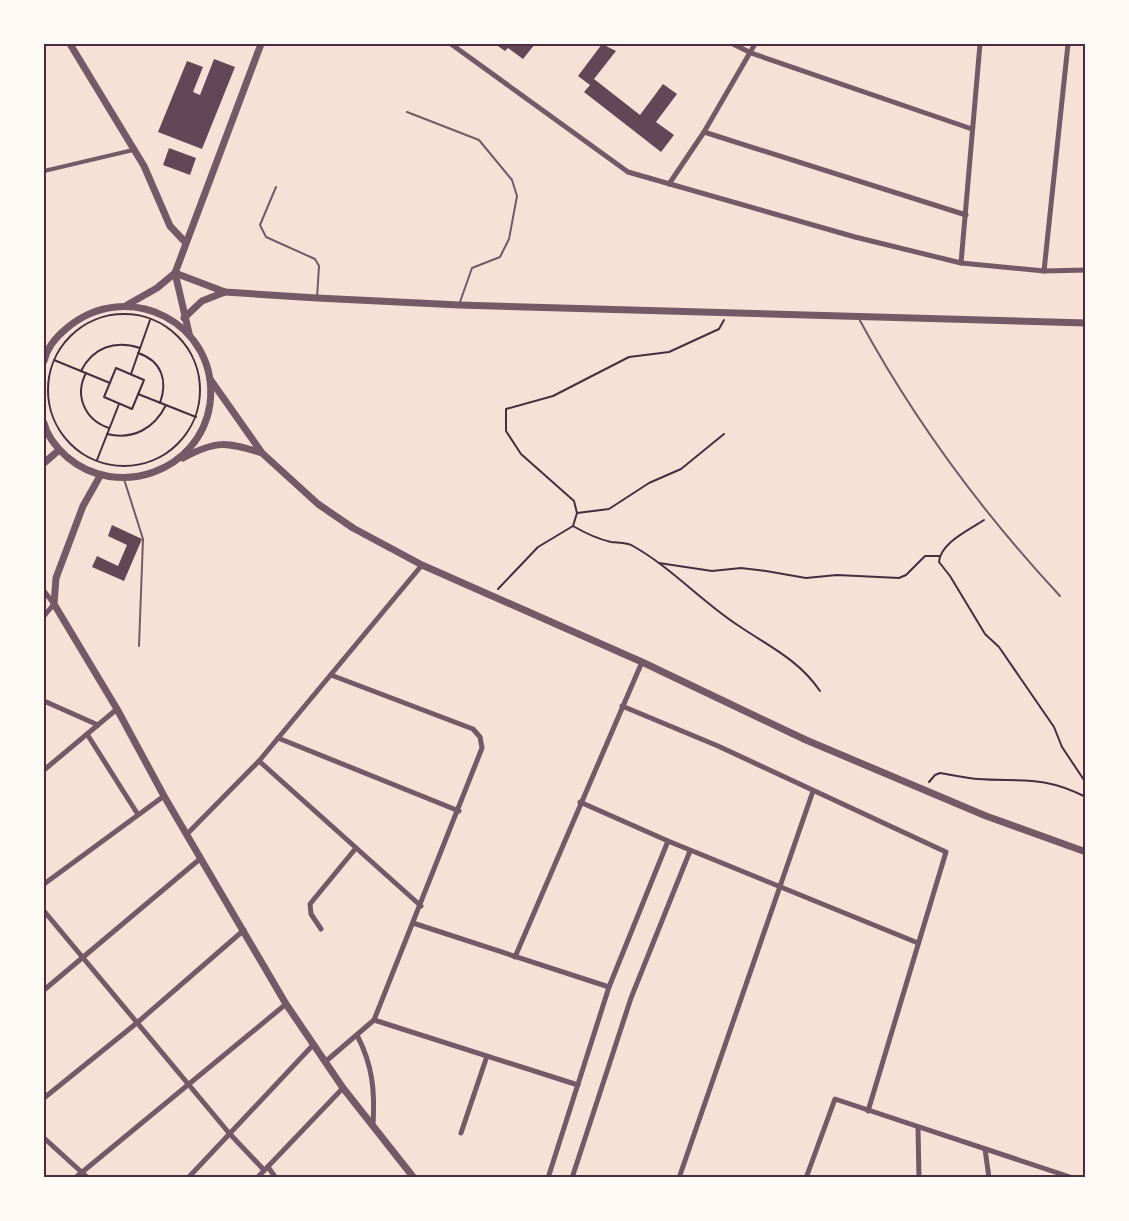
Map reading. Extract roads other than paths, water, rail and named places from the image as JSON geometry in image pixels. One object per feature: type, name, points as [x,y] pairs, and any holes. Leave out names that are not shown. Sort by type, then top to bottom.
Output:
[{"type":"street","points":[[70,44],[153,183],[170,226],[185,242]]},
{"type":"street","points":[[171,465],[190,448],[203,428],[210,404],[210,379],[206,363],[190,336],[175,273],[261,44]]},
{"type":"street","points":[[451,44],[628,172],[855,237],[961,263],[1044,271],[1086,270]]},
{"type":"street","points":[[733,44],[751,53],[972,129]]},
{"type":"street","points":[[669,184],[704,132],[755,44]]},
{"type":"street","points":[[961,263],[980,44]]},
{"type":"street","points":[[1044,271],[1068,44]]},
{"type":"street","points":[[704,132],[966,215]]},
{"type":"street","points":[[44,171],[134,149]]},
{"type":"street","points":[[175,273],[225,292],[317,298],[459,305],[1086,323]]},
{"type":"street","points":[[127,305],[157,288],[175,273]]},
{"type":"street","points":[[184,318],[202,301],[225,292]]},
{"type":"street","points":[[44,358],[58,335],[78,319],[102,308],[127,305],[162,314],[190,336]]},
{"type":"street","points":[[210,379],[262,453],[318,504],[353,528],[423,565],[642,663],[806,740],[926,790],[1086,852]]},
{"type":"street","points":[[44,423],[59,450],[78,466],[100,476],[124,479],[149,475],[204,446],[220,443],[262,453]]},
{"type":"street","points":[[44,463],[59,450]]},
{"type":"street","points":[[44,616],[54,604],[56,578],[83,506],[100,476]]},
{"type":"street","points":[[188,833],[259,761],[423,565]]},
{"type":"street","points":[[44,591],[117,709],[164,796],[188,833],[286,1004],[343,1088],[414,1178]]},
{"type":"street","points":[[515,957],[642,663]]},
{"type":"street","points":[[325,1062],[374,1020],[459,811],[482,748],[480,737],[473,729],[331,675]]},
{"type":"street","points":[[44,701],[98,725]]},
{"type":"street","points":[[622,706],[813,790],[946,852],[868,1112]]},
{"type":"street","points":[[44,770],[117,709]]},
{"type":"street","points":[[87,734],[137,813]]},
{"type":"street","points":[[278,738],[459,811]]},
{"type":"street","points":[[259,761],[421,906]]},
{"type":"street","points":[[679,1178],[813,790]]},
{"type":"street","points":[[44,884],[137,813],[164,796]]},
{"type":"street","points":[[580,802],[690,851],[918,943]]},
{"type":"street","points":[[548,1178],[609,987],[668,841]]},
{"type":"street","points":[[321,929],[311,914],[310,904],[356,848]]},
{"type":"street","points":[[573,1178],[631,998],[690,851]]},
{"type":"street","points":[[44,990],[201,858]]},
{"type":"street","points":[[44,911],[230,1133],[276,1178]]},
{"type":"street","points":[[413,923],[609,987]]},
{"type":"street","points":[[44,1098],[138,1022],[244,930]]},
{"type":"street","points":[[75,1178],[286,1004]]},
{"type":"street","points":[[374,1020],[579,1085]]},
{"type":"street","points":[[357,1035],[366,1053],[373,1078],[373,1126]]},
{"type":"street","points":[[188,1178],[313,1045]]},
{"type":"street","points":[[461,1133],[487,1056]]},
{"type":"street","points":[[257,1178],[343,1088]]},
{"type":"street","points":[[806,1178],[835,1099],[868,1112],[1073,1178]]},
{"type":"street","points":[[918,1128],[919,1178]]},
{"type":"street","points":[[44,1138],[88,1178]]},
{"type":"street","points":[[986,1149],[989,1178]]},
{"type":"lane","points":[[407,112],[479,140],[512,180],[518,196],[509,239],[500,257],[472,268],[459,305]]},
{"type":"lane","points":[[276,187],[260,225],[266,237],[315,259],[319,266],[317,298]]},
{"type":"lane","points":[[858,317],[902,396],[988,516],[1060,596]]},
{"type":"lane","points":[[124,479],[143,539],[139,646]]}]
